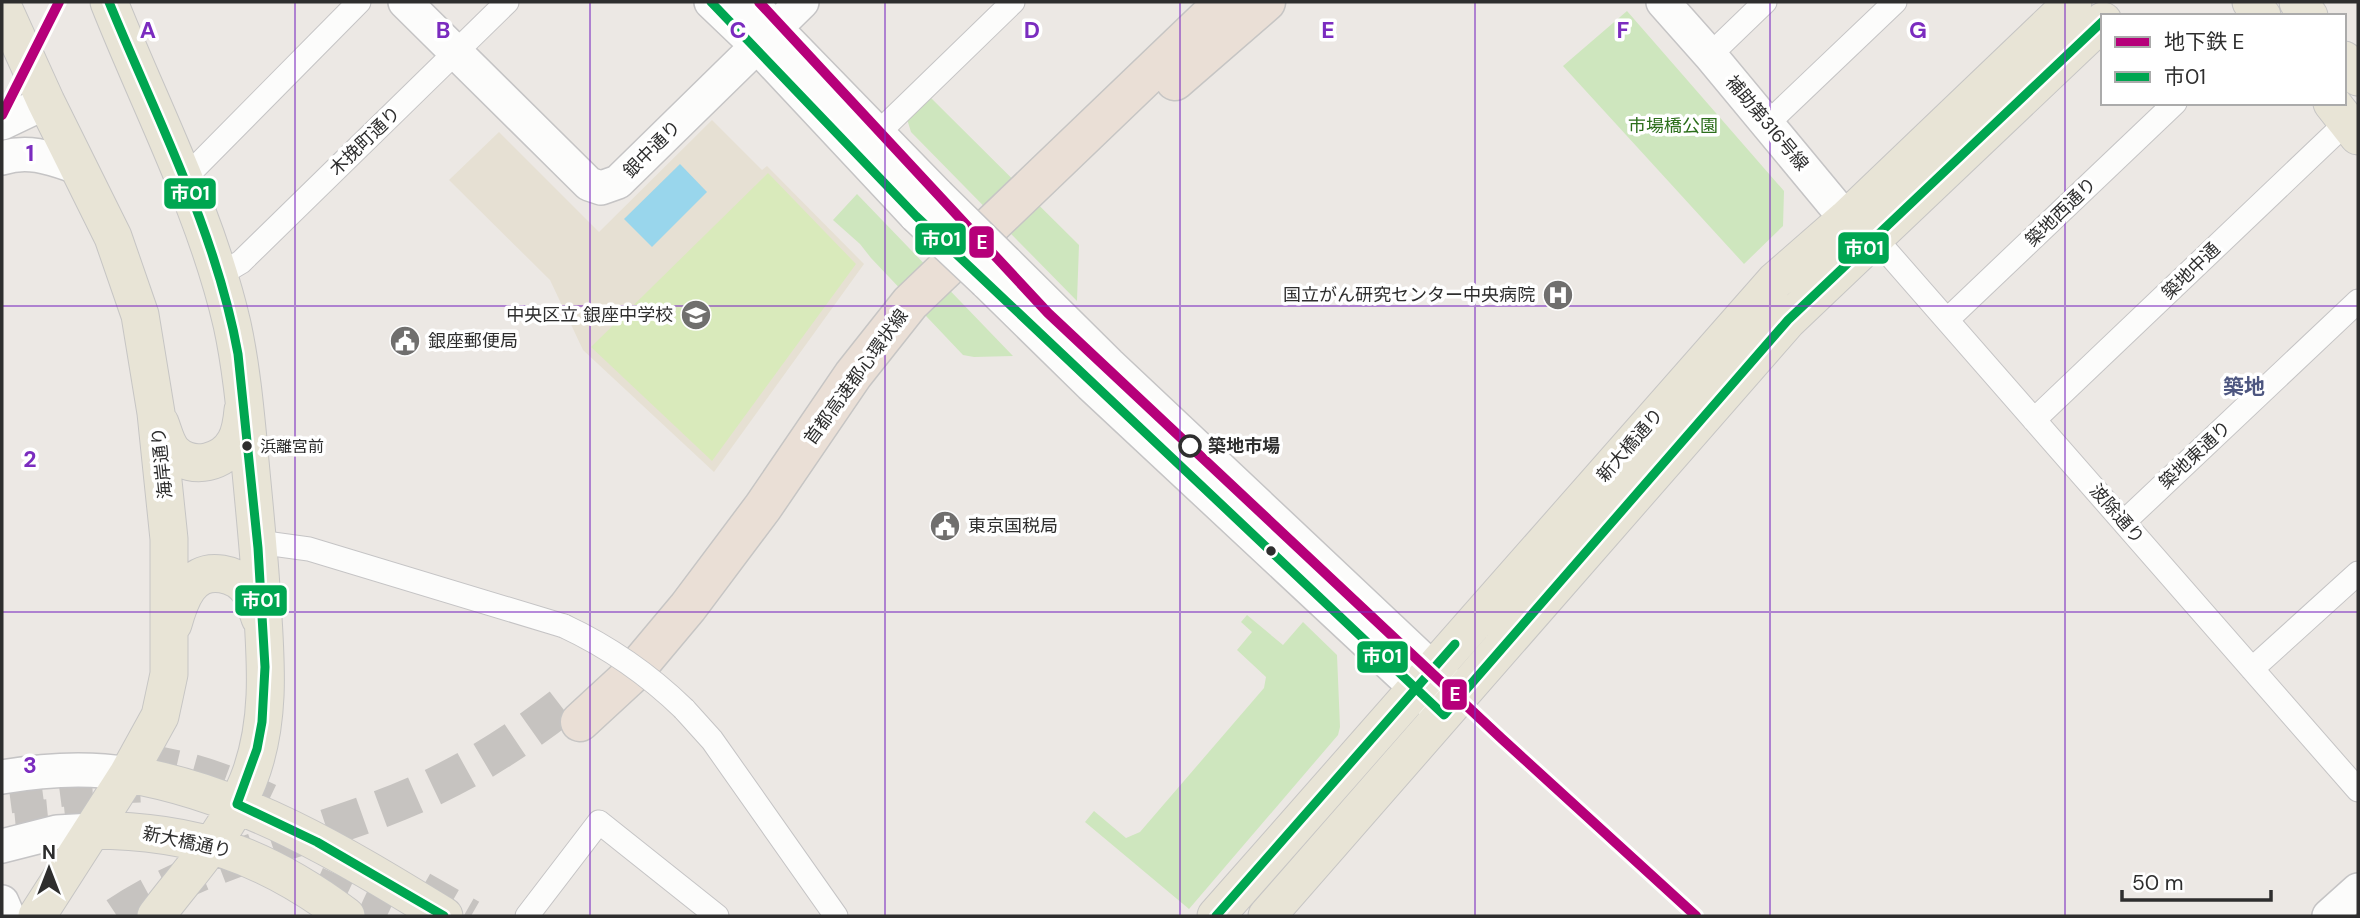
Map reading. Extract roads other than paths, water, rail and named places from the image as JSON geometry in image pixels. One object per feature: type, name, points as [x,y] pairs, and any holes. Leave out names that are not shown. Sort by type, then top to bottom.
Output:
[{"type":"highway","name":"首都高速都心環状線","points":[[1189,2],[892,290],[864,322],[673,587],[596,675],[573,713],[631,675],[660,642],[763,507],[853,375],[910,303],[1224,2]]},
{"type":"highway","points":[[763,507],[925,322],[1152,99],[1266,2]]},
{"type":"main road","points":[[109,2],[184,179],[219,275],[232,324],[244,402],[258,542],[266,692],[263,724],[248,782],[237,804],[212,844],[164,906]]},
{"type":"main road","points":[[130,2],[129,29],[133,63]]},
{"type":"main road","name":"新大橋通り","points":[[1267,916],[1788,320],[1861,229],[2073,2]]},
{"type":"main road","name":"海岸通り","points":[[2,5],[46,102],[113,237],[136,302],[149,356],[169,539],[171,632],[166,699],[154,730],[128,774],[37,916]]},
{"type":"main road","name":"新大橋通り","points":[[1216,916],[1775,281],[1861,229],[2101,24]]},
{"type":"main road","points":[[2346,62],[2358,77]]},
{"type":"main road","points":[[156,412],[167,442],[175,454],[186,461],[202,463],[227,454],[240,429],[244,402]]},
{"type":"main road","points":[[171,632],[179,601],[185,590],[205,574],[217,573],[233,576],[243,584],[250,593],[263,625]]},
{"type":"main road","points":[[128,774],[183,786],[237,804],[364,867],[443,916]]},
{"type":"main road","name":"新大橋通り","points":[[93,830],[147,832],[212,844],[256,860],[289,877],[346,916]]},
{"type":"main road","points":[[164,906],[207,874],[224,869],[240,868],[289,877]]},
{"type":"street","points":[[184,179],[359,2]]},
{"type":"street","name":"銀中通り","points":[[405,2],[589,184],[601,188],[618,182],[802,2]]},
{"type":"street","name":"木挽町通り","points":[[219,275],[241,262],[507,2]]},
{"type":"street","points":[[711,2],[766,36],[877,134],[927,205]]},
{"type":"street","points":[[750,2],[766,36],[927,205],[996,272],[1091,385],[1453,705]]},
{"type":"street","points":[[877,134],[1013,2]]},
{"type":"street","name":"補助第316号線","points":[[1662,2],[1861,229]]},
{"type":"street","points":[[1710,55],[1765,2]]},
{"type":"street","points":[[1768,123],[1895,2]]},
{"type":"street","points":[[2,122],[46,102]]},
{"type":"street","name":"築地西通り","points":[[1947,320],[2173,105]]},
{"type":"street","name":"築地中通","points":[[2034,420],[2346,120]]},
{"type":"street","points":[[2,158],[17,153],[33,153],[80,168]]},
{"type":"street","name":"波除通り","points":[[1861,229],[1947,320],[2358,790]]},
{"type":"street","name":"築地東通り","points":[[2124,522],[2358,301]]},
{"type":"street","points":[[258,542],[309,549],[564,626],[594,640],[660,687],[712,740],[836,916]]},
{"type":"street","points":[[2252,669],[2356,579]]},
{"type":"street","points":[[93,830],[57,832],[5,810],[45,772],[102,770],[128,774]]},
{"type":"street","points":[[527,916],[599,822],[717,916]]},
{"type":"street","points":[[2329,916],[2358,890]]},
{"type":"street","points":[[2,902],[8,916]]},
{"type":"water","points":[[680,164],[707,192],[652,247],[624,219]]},
{"type":"tunnel","points":[[117,916],[146,898],[207,869],[395,804],[422,792],[495,753],[566,703]]},
{"type":"tunnel","points":[[144,761],[208,775],[269,800]]},
{"type":"tunnel","points":[[10,797],[72,789],[140,786]]},
{"type":"tunnel","points":[[15,819],[76,813],[125,817]]},
{"type":"tunnel","points":[[316,883],[387,916]]},
{"type":"tunnel","points":[[422,888],[471,916]]},
{"type":"metro line","name":"E","points":[[2,115],[59,2]]},
{"type":"metro line","name":"E","points":[[759,2],[1048,313],[1501,738],[1696,916]]},
{"type":"place","name":"国立がん研究センター中央病院","points":[[1558,295]]},
{"type":"place","name":"中央区立 銀座中学校","points":[[696,315]]},
{"type":"place","name":"銀座郵便局","points":[[405,341]]},
{"type":"place","name":"浜離宮前","points":[[247,446]]},
{"type":"place","name":"築地市場","points":[[1190,446]]},
{"type":"place","name":"東京国税局","points":[[945,526]]},
{"type":"district","name":"築地","points":[[2244,387]]},
{"type":"park label","name":"市場橋公園","points":[[1673,126]]}]
